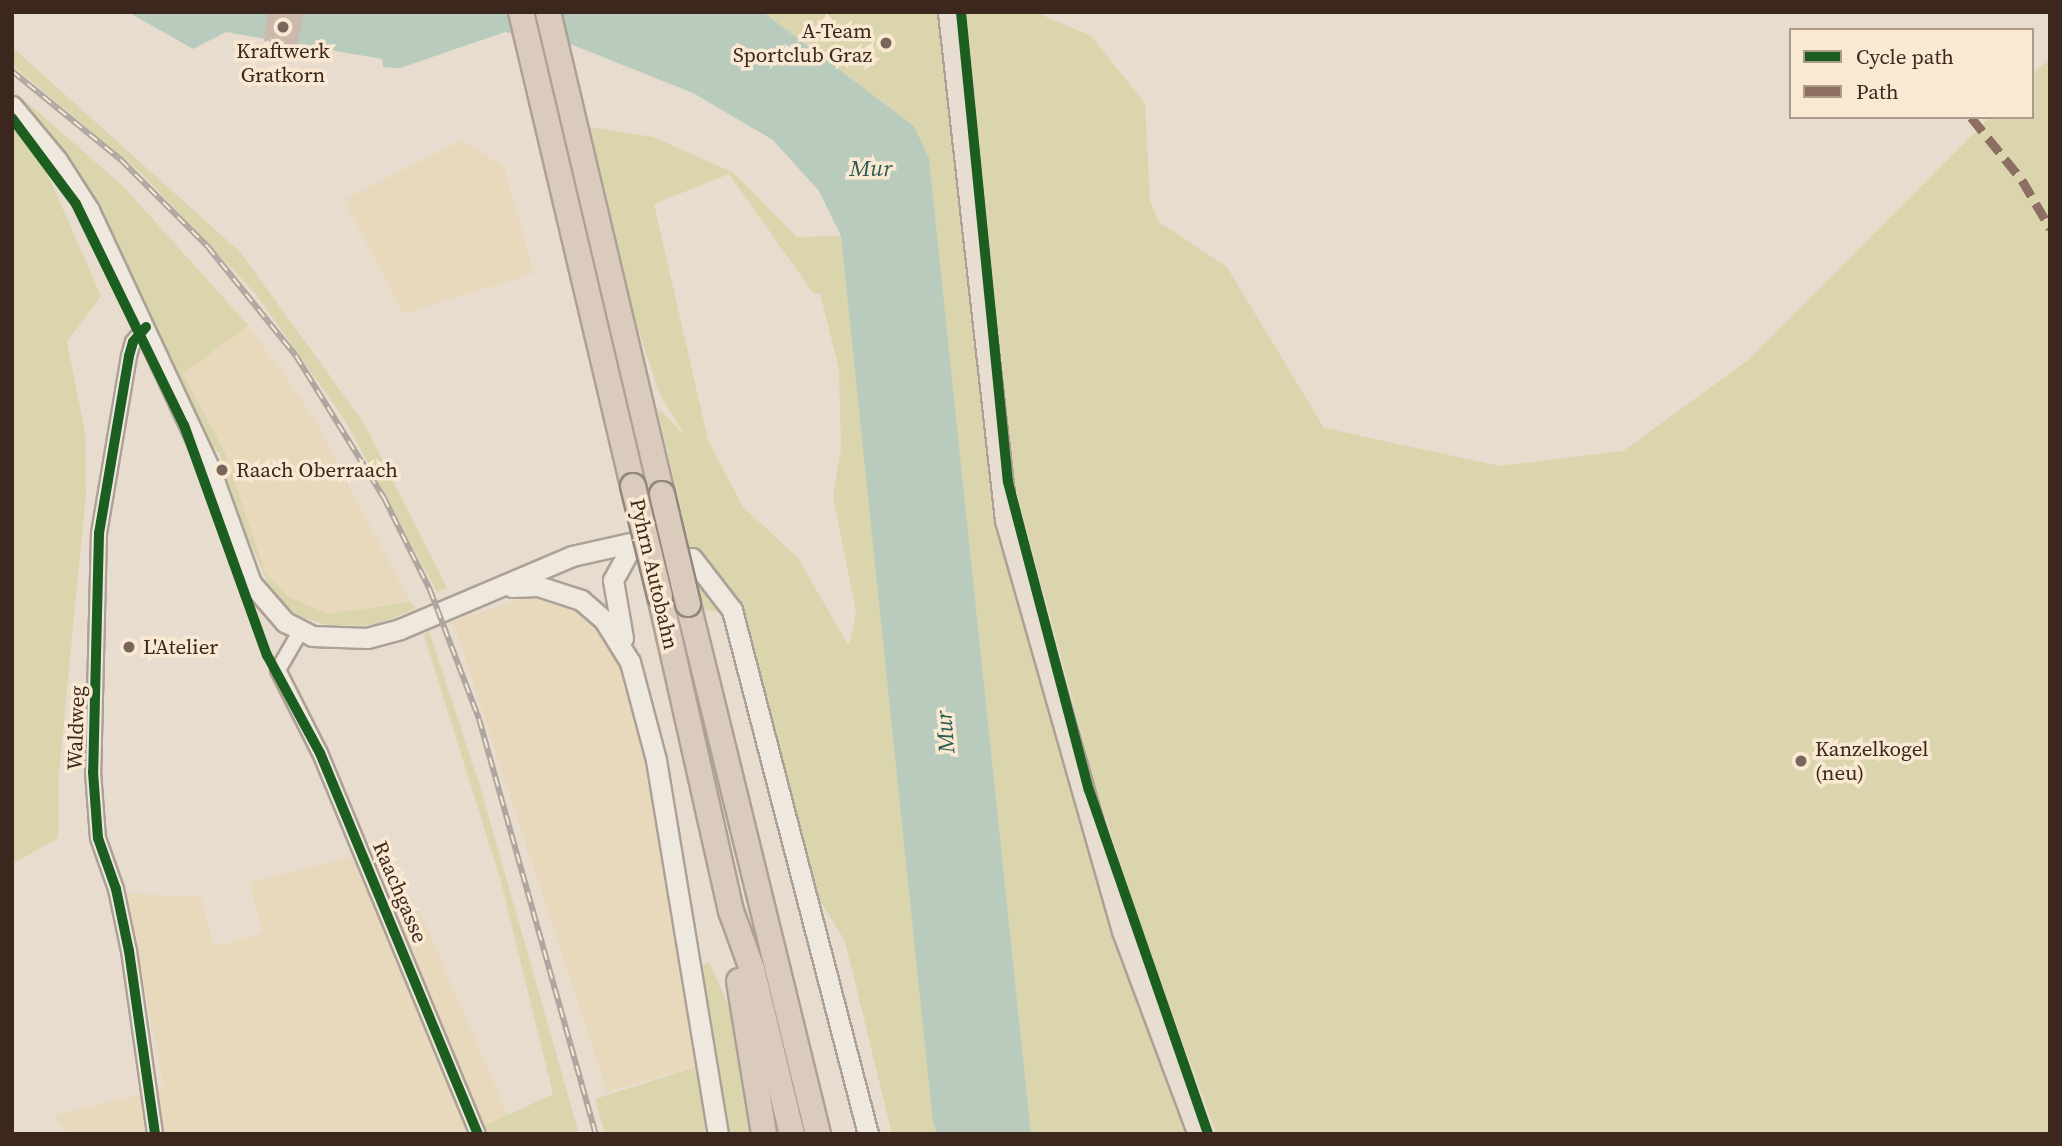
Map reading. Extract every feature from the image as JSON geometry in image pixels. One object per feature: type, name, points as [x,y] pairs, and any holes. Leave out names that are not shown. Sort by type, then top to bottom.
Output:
[{"type":"highway","name":"Pyhrn Autobahn","points":[[521,12],[660,597],[731,911],[752,969],[792,1134]]},
{"type":"highway","name":"Pyhrn Autobahn","points":[[548,12],[688,604],[818,1134]]},
{"type":"highway","points":[[731,911],[764,1134]]},
{"type":"main road","points":[[949,12],[1006,520],[1124,931],[1199,1134]]},
{"type":"main road","points":[[12,106],[51,152],[89,210],[146,327],[210,469],[251,583],[271,611],[306,634],[367,638],[497,589],[572,556],[634,542],[616,569],[612,594],[658,773],[718,1134]]},
{"type":"main road","points":[[692,558],[733,610],[868,1134]]},
{"type":"main road","points":[[497,589],[538,586],[581,600],[604,620],[630,662]]},
{"type":"street","name":"Waldweg","points":[[146,327],[133,342],[129,356],[100,533],[93,807],[129,951],[155,1134]]},
{"type":"street","name":"Raachgasse","points":[[306,634],[278,670],[320,753],[478,1134]]},
{"type":"shaded area","points":[[763,12],[938,12],[987,454],[1009,563],[1102,898],[1190,1134],[1031,1134],[929,158],[914,126]]},
{"type":"shaded area","points":[[966,12],[1035,12],[1091,36],[1145,103],[1150,202],[1159,222],[1227,267],[1324,428],[1500,466],[1623,451],[1747,361],[1988,119],[2034,119],[2034,72],[2050,58],[2050,1134],[1217,1134],[1150,956],[1095,784],[1014,483]]},
{"type":"shaded area","points":[[12,47],[240,252],[364,423],[447,588],[437,592],[345,420],[255,293],[141,173],[12,65]]},
{"type":"shaded area","points":[[14,91],[123,186],[248,325],[183,374],[224,450],[265,572],[287,596],[328,614],[410,602],[416,608],[377,625],[331,626],[300,617],[275,598],[234,507],[220,454],[207,443],[98,211],[32,126]]},
{"type":"shaded area","points":[[590,127],[653,137],[734,173],[797,237],[841,236],[937,1134],[892,1134],[845,941],[821,902],[801,903],[723,614],[704,609],[657,407],[685,436],[659,393],[634,316]],"holes":[[[729,174],[814,294],[820,293],[839,369],[841,448],[833,497],[856,612],[849,646],[797,557],[743,507],[708,440],[654,204]]]},
{"type":"shaded area","points":[[12,128],[40,157],[101,296],[67,342],[85,432],[86,493],[59,773],[58,838],[12,864]]},
{"type":"shaded area","points":[[463,140],[504,167],[534,273],[403,314],[344,200]]},
{"type":"shaded area","points":[[248,325],[312,415],[410,602],[328,614],[287,596],[265,572],[224,450],[183,374]]},
{"type":"shaded area","points":[[528,597],[563,602],[590,617],[615,648],[632,690],[652,776],[676,915],[696,1066],[607,1092],[453,621]]},
{"type":"shaded area","points":[[429,631],[479,783],[579,1134],[485,1134],[482,1127],[553,1094],[501,882],[424,635]]},
{"type":"shaded area","points":[[356,856],[385,921],[419,910],[508,1115],[483,1127],[485,1134],[68,1134],[54,1115],[164,1089],[126,894],[200,896],[214,947],[262,933],[250,882]]},
{"type":"shaded area","points":[[709,962],[740,1030],[755,1134],[725,1134],[698,968]]},
{"type":"shaded area","points":[[702,1065],[715,1134],[605,1134],[595,1099]]},
{"type":"water","name":"Mur","points":[[128,12],[763,12],[914,126],[929,158],[1031,1134],[937,1134],[933,1123],[841,236],[819,191],[773,140],[693,93],[573,45],[505,32],[400,68],[383,67],[382,59],[226,32],[193,49]]},
{"type":"building","name":"Kraftwerk Gratkorn","points":[[267,12],[304,12],[297,47],[264,41]]},
{"type":"railway","points":[[12,71],[121,160],[208,247],[296,356],[384,498],[430,590],[479,719],[596,1134]]},
{"type":"marked path","points":[[1973,119],[2022,180],[2050,228]]},
{"type":"cycle path","points":[[961,12],[1008,482],[1089,790],[1208,1134]]},
{"type":"cycle path","points":[[12,118],[76,204],[184,425],[267,655],[320,753],[478,1134]]},
{"type":"cycle path","points":[[146,327],[133,342],[129,356],[99,533],[93,772],[98,838],[116,889],[129,951],[155,1134]]},
{"type":"place","name":"Kraftwerk Gratkorn","points":[[283,27]]},
{"type":"place","name":"A-Team Sportclub Graz","points":[[886,43]]},
{"type":"place","name":"Raach Oberraach","points":[[222,470]]},
{"type":"place","name":"L'Atelier","points":[[129,647]]},
{"type":"place","name":"Kanzelkogel (neu)","points":[[1801,761]]}]
